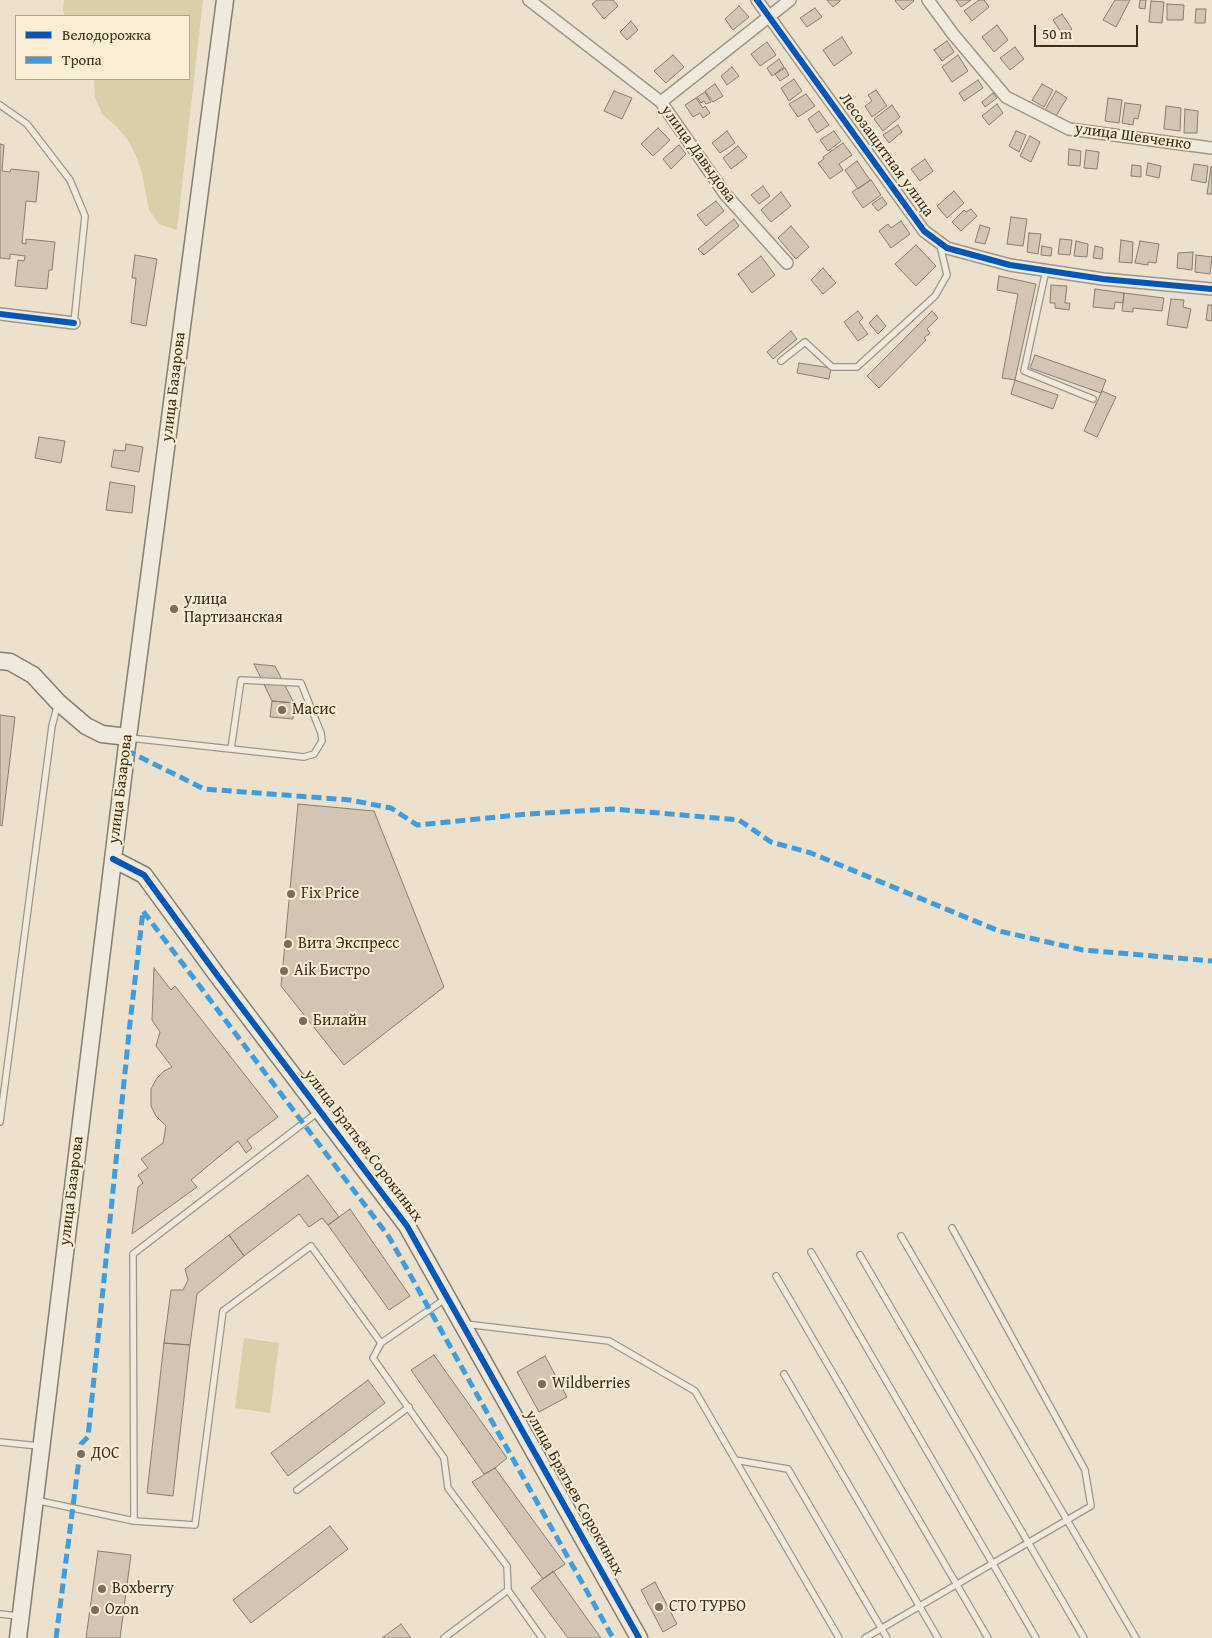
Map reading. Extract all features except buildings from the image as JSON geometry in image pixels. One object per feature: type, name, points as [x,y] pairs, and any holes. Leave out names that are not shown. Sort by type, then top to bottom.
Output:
[{"type":"main road","name":"улица Базарова","points":[[18,1638],[112,859],[225,0]]},
{"type":"main road","points":[[0,661],[10,662],[33,675],[58,702],[86,726],[102,734],[128,737]]},
{"type":"main road","name":"улица Братьев Сорокиных","points":[[112,859],[144,875],[407,1226],[639,1638]]},
{"type":"street","name":"улица Давыдова","points":[[529,0],[661,102],[725,194],[787,263]]},
{"type":"street","name":"Лесозащитная улица","points":[[757,0],[924,231],[947,248],[1010,265],[1212,290]]},
{"type":"street","points":[[661,102],[790,0]]},
{"type":"street","name":"улица Шевченко","points":[[928,0],[953,34],[1006,97],[1069,128],[1212,148]]},
{"type":"street","points":[[0,314],[74,323]]},
{"type":"lane","points":[[0,105],[27,124],[70,180],[86,216],[74,323]]},
{"type":"lane","points":[[781,361],[805,342],[832,367],[857,367],[935,296],[947,274],[940,243]]},
{"type":"lane","points":[[1046,270],[1024,371],[1093,399]]},
{"type":"lane","points":[[128,737],[231,749],[304,757],[314,754],[322,741],[321,733],[301,683],[241,680],[231,749]]},
{"type":"lane","points":[[0,1122],[51,736],[58,702]]},
{"type":"lane","points":[[134,1521],[133,1254],[319,1111]]},
{"type":"lane","points":[[865,1638],[1091,1506],[1085,1470],[952,1228]]},
{"type":"lane","points":[[901,1236],[1136,1638]]},
{"type":"lane","points":[[34,1500],[134,1521],[195,1525],[222,1311],[311,1246],[380,1343]]},
{"type":"lane","points":[[811,1252],[1036,1638]]},
{"type":"lane","points":[[860,1255],[1084,1638]]},
{"type":"lane","points":[[776,1276],[988,1638]]},
{"type":"lane","points":[[447,1297],[380,1343],[373,1358],[444,1458],[448,1488],[507,1566],[508,1590],[542,1638]]},
{"type":"lane","points":[[462,1323],[609,1341],[695,1391],[838,1638]]},
{"type":"lane","points":[[784,1374],[938,1638]]},
{"type":"lane","points":[[297,1490],[409,1407]]},
{"type":"lane","points":[[0,1442],[41,1447]]},
{"type":"lane","points":[[735,1460],[788,1469],[886,1638]]},
{"type":"lane","points":[[444,1638],[508,1590]]},
{"type":"lane","points":[[0,1614],[20,1616]]},
{"type":"shaded area","points":[[64,0],[203,0],[177,230],[159,224],[149,210],[142,173],[136,156],[128,140],[102,114],[95,97],[94,80],[190,80],[190,15],[65,15]]},
{"type":"shaded area","points":[[244,1338],[279,1343],[270,1413],[235,1408]]},
{"type":"marked path","points":[[126,750],[204,789],[350,800],[391,808],[417,825],[528,814],[613,809],[739,820],[771,842],[811,853],[999,931],[1083,950],[1212,961]]},
{"type":"marked path","points":[[56,1638],[81,1444],[88,1437],[143,911],[389,1237],[613,1638]]},
{"type":"cycle path","points":[[757,0],[924,231],[947,248],[1010,265],[1103,279],[1212,289]]},
{"type":"cycle path","points":[[0,314],[74,323]]},
{"type":"cycle path","points":[[113,859],[144,875],[217,975],[407,1226],[639,1638]]},
{"type":"place","name":"улица Партизанская","points":[[174,609]]},
{"type":"place","name":"Масис","points":[[282,710]]},
{"type":"place","name":"Fix Price","points":[[291,894]]},
{"type":"place","name":"Вита Экспресс","points":[[288,944]]},
{"type":"place","name":"Aik Бистро","points":[[284,971]]},
{"type":"place","name":"Билайн","points":[[303,1021]]},
{"type":"place","name":"Wildberries","points":[[542,1384]]},
{"type":"place","name":"ДОС","points":[[81,1454]]},
{"type":"place","name":"Boxberry","points":[[102,1589]]},
{"type":"place","name":"СТО ТУРБО","points":[[659,1607]]},
{"type":"place","name":"Ozon","points":[[95,1610]]}]
